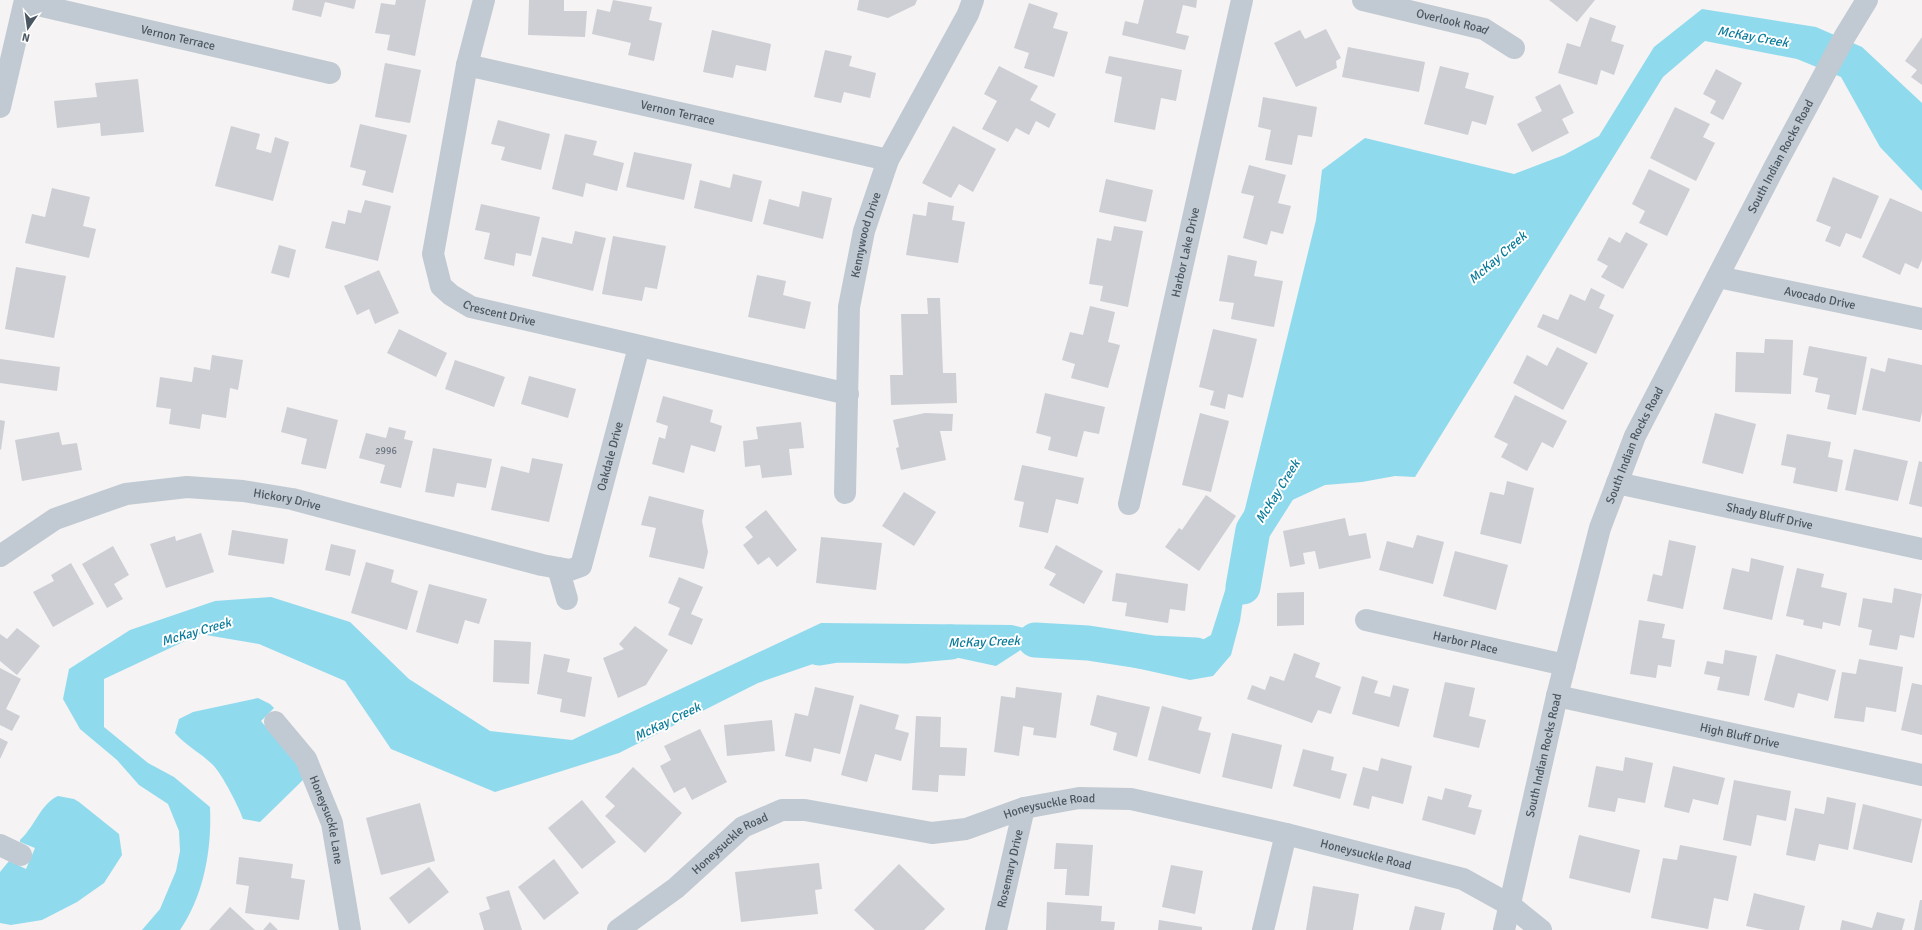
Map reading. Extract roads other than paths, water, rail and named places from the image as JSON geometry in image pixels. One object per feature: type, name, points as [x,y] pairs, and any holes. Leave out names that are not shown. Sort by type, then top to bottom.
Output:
[{"type":"street","name":"Crescent Drive","points":[[484,0],[467,65],[433,254],[441,286],[451,295],[471,306],[639,347],[848,394]]},
{"type":"street","name":"Kennywood Drive","points":[[845,494],[849,307],[864,231],[888,160],[968,14],[973,0]]},
{"type":"street","name":"Harbor Lake Drive","points":[[1130,504],[1242,0]]},
{"type":"street","name":"Overlook Road","points":[[1363,0],[1484,29],[1514,48]]},
{"type":"street","name":"South Indian Rocks Road","points":[[1504,930],[1557,696],[1600,528],[1635,436],[1775,166],[1825,76],[1845,36],[1867,0]]},
{"type":"street","name":"Vernon Terrace","points":[[25,1],[330,73]]},
{"type":"street","points":[[0,107],[25,1]]},
{"type":"street","name":"Vernon Terrace","points":[[467,65],[888,160]]},
{"type":"street","name":"Avocado Drive","points":[[1718,277],[1922,319]]},
{"type":"street","name":"Oakdale Drive","points":[[581,566],[639,347]]},
{"type":"street","name":"Shady Bluff Drive","points":[[1617,483],[1922,549]]},
{"type":"street","name":"Hickory Drive","points":[[0,556],[55,519],[126,494],[187,487],[243,491],[292,499],[542,565],[570,570],[581,566]]},
{"type":"street","points":[[558,568],[567,599]]},
{"type":"street","name":"Harbor Place","points":[[1366,620],[1565,665]]},
{"type":"street","name":"High Bluff Drive","points":[[1557,696],[1922,775]]},
{"type":"street","name":"Honeysuckle Lane","points":[[275,722],[306,759],[332,823],[350,930]]},
{"type":"street","name":"Honeysuckle Road","points":[[618,930],[676,888],[742,827],[782,810],[805,810],[932,833],[966,829],[1024,808],[1079,798],[1131,799],[1286,834],[1463,878],[1510,905],[1541,930]]},
{"type":"street","name":"Rosemary Drive","points":[[996,930],[1024,808]]},
{"type":"street","points":[[1263,930],[1286,834]]},
{"type":"street","points":[[0,845],[21,855]]},
{"type":"water","points":[[1702,9],[1816,27],[1862,47],[1922,103],[1922,191],[1880,147],[1841,77],[1797,59],[1705,41],[1663,77],[1415,477],[1395,476],[1362,482],[1325,485],[1288,502],[1267,531],[1240,529],[1316,220],[1322,170],[1365,138],[1514,174],[1564,155],[1599,136],[1654,47]]},
{"type":"water","points":[[1238,539],[1252,540],[1240,621],[1231,655],[1213,676],[1190,680],[1073,654],[1033,642],[996,666],[880,641],[758,683],[619,753],[495,792],[391,749],[345,681],[259,644],[200,634],[104,679],[104,727],[148,763],[174,777],[210,807],[210,839],[205,871],[195,902],[180,930],[142,930],[160,909],[176,871],[180,851],[179,831],[168,804],[139,785],[117,760],[80,729],[63,699],[69,669],[130,630],[215,601],[271,597],[350,622],[409,679],[490,731],[572,740],[821,623],[1012,625],[1116,651],[1180,653],[1211,635],[1230,575]]},
{"type":"water","points":[[258,698],[270,704],[274,708],[261,721],[298,766],[303,780],[260,822],[243,819],[230,791],[217,769],[175,733],[179,719],[193,712]]},
{"type":"water","points":[[58,796],[74,799],[79,802],[119,834],[122,855],[104,883],[77,902],[42,920],[11,925],[0,923],[0,872],[9,861],[26,869],[35,848],[20,842],[20,840],[47,804]]},
{"type":"waterway","name":"McKay Creek","points":[[1243,587],[1253,530],[1279,489]]},
{"type":"waterway","name":"McKay Creek","points":[[1035,640],[1088,643],[1153,653],[1196,655]]},
{"type":"waterway","name":"McKay Creek","points":[[819,648],[837,645],[906,646],[951,642]]}]
